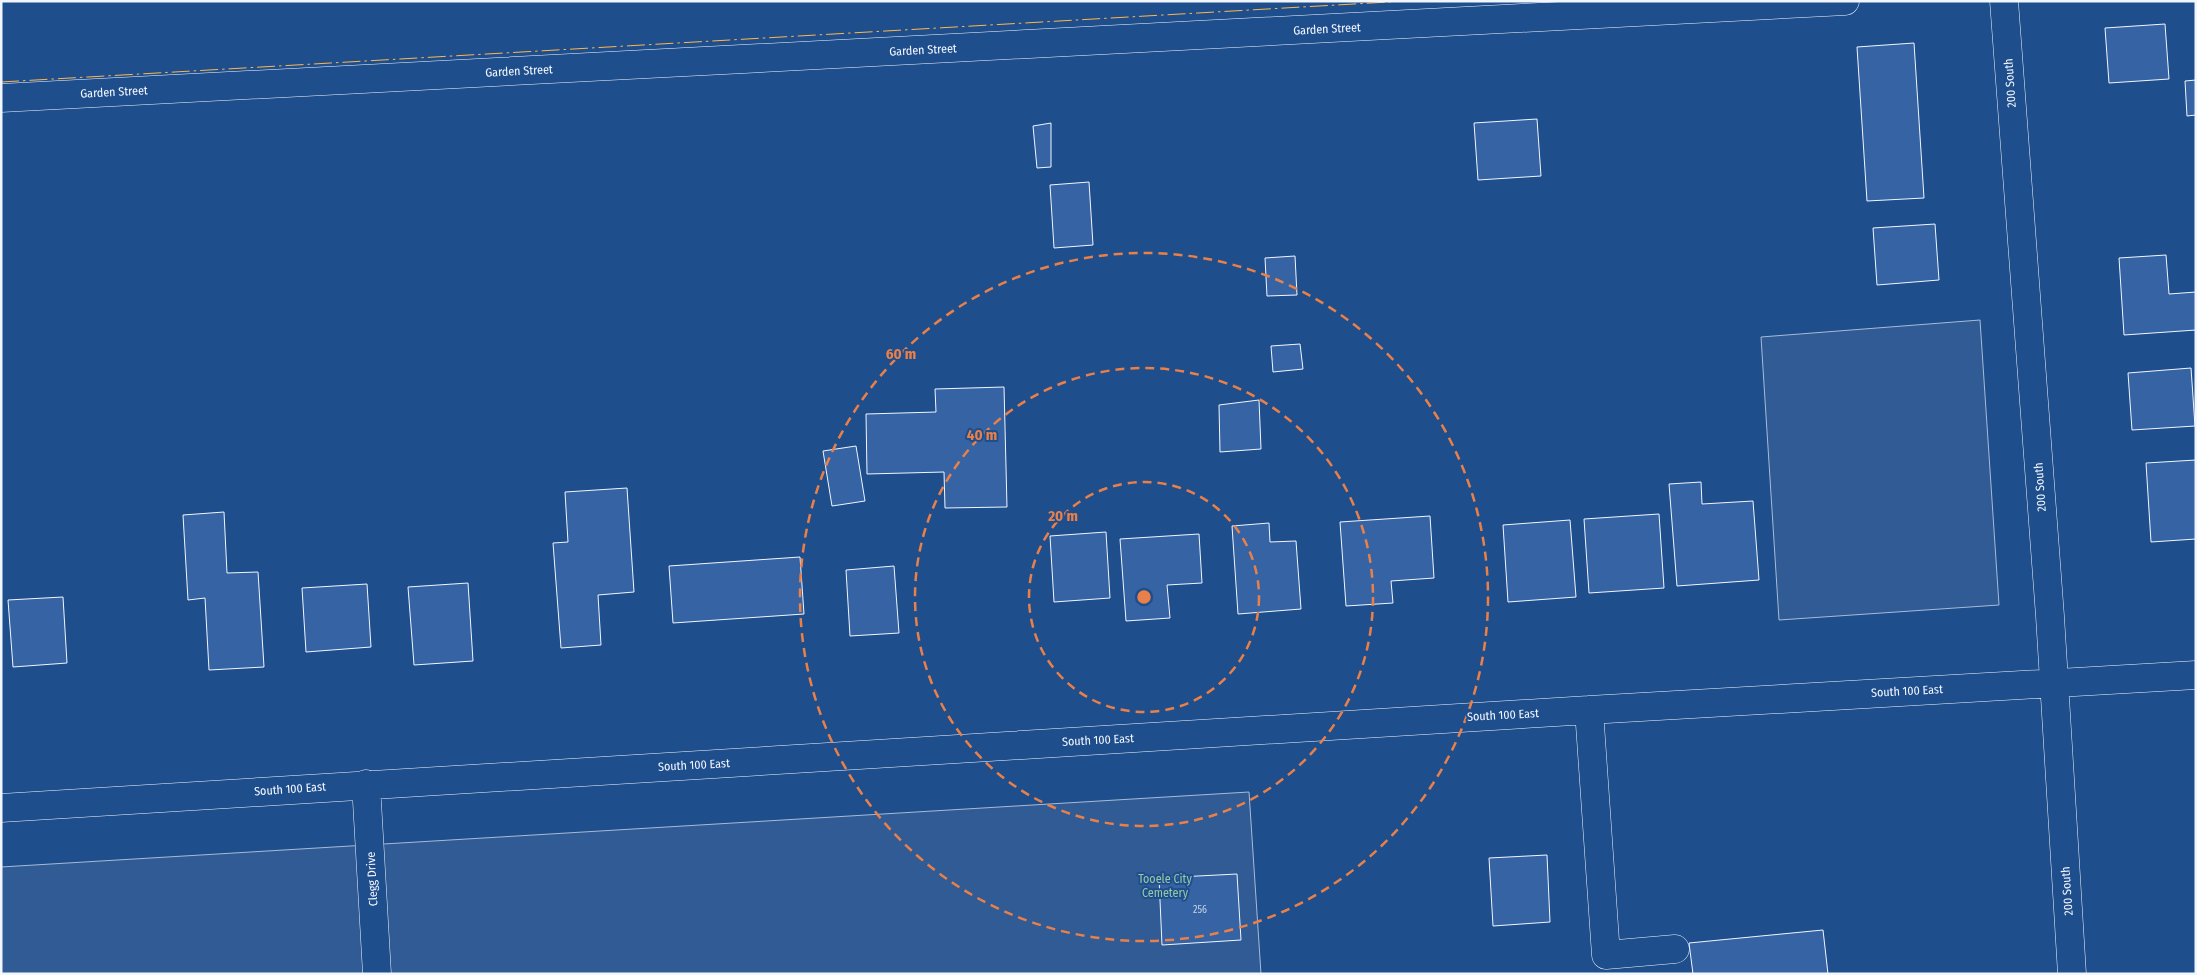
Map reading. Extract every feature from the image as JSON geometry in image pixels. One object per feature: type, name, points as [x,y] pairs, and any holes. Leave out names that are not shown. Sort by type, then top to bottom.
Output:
[{"type":"street","name":"Garden Street","points":[[1,98],[1563,9],[1845,1]]},
{"type":"street","name":"200 South","points":[[2004,1],[2054,682],[2072,974]]},
{"type":"street","name":"South 100 East","points":[[1,808],[366,784],[2196,675]]},
{"type":"street","points":[[1589,710],[1606,954],[1675,949]]},
{"type":"street","name":"Clegg Drive","points":[[366,784],[377,974]]},
{"type":"shaded area","points":[[1980,320],[1999,605],[1779,620],[1761,337]]},
{"type":"shaded area","name":"Tooele City Cemetery","points":[[1249,792],[1261,974],[1,974],[1,867]]},
{"type":"building","points":[[2165,24],[2169,79],[2109,83],[2105,28]]},
{"type":"building","points":[[1914,43],[1924,198],[1867,201],[1857,47]]},
{"type":"building","points":[[2196,80],[2196,115],[2187,116],[2185,81]]},
{"type":"building","points":[[1537,119],[1541,176],[1478,180],[1474,123]]},
{"type":"building","points":[[1051,123],[1051,167],[1037,168],[1033,126]]},
{"type":"building","points":[[1089,182],[1093,245],[1054,248],[1050,185]]},
{"type":"building","points":[[1935,224],[1939,280],[1877,285],[1873,228]]},
{"type":"building","points":[[2166,255],[2169,294],[2196,292],[2196,330],[2124,335],[2119,258]]},
{"type":"building","points":[[1295,256],[1297,295],[1267,296],[1265,258]]},
{"type":"building","points":[[1300,344],[1303,369],[1273,372],[1271,346]]},
{"type":"building","points":[[2191,368],[2195,426],[2132,430],[2128,373]]},
{"type":"building","points":[[1004,387],[1007,507],[945,508],[944,472],[867,474],[866,414],[936,412],[935,389]]},
{"type":"building","points":[[1259,400],[1261,449],[1220,452],[1219,405]]},
{"type":"building","points":[[856,446],[865,501],[832,506],[823,451]]},
{"type":"building","points":[[2196,460],[2196,539],[2151,542],[2146,463]]},
{"type":"building","points":[[1701,482],[1702,504],[1753,501],[1759,580],[1677,586],[1669,484]]},
{"type":"building","points":[[627,488],[634,592],[598,595],[601,645],[561,648],[553,543],[568,542],[565,492]]},
{"type":"building","points":[[224,512],[227,573],[258,572],[264,667],[209,670],[205,598],[188,600],[183,515]]},
{"type":"building","points":[[1659,514],[1664,588],[1589,593],[1584,519]]},
{"type":"building","points":[[1430,516],[1434,578],[1391,581],[1393,603],[1346,606],[1340,522]]},
{"type":"building","points":[[1570,520],[1576,597],[1508,602],[1503,525]]},
{"type":"building","points":[[1269,523],[1270,542],[1296,541],[1301,609],[1238,614],[1232,526]]},
{"type":"building","points":[[1106,532],[1110,598],[1054,602],[1050,536]]},
{"type":"building","points":[[1199,534],[1202,583],[1167,585],[1170,618],[1126,621],[1120,539]]},
{"type":"building","points":[[800,557],[804,614],[673,623],[669,566]]},
{"type":"building","points":[[894,566],[899,633],[850,636],[846,570]]},
{"type":"building","points":[[468,583],[473,661],[414,665],[408,587]]},
{"type":"building","points":[[367,584],[371,647],[306,652],[302,588]]},
{"type":"building","points":[[63,597],[67,663],[13,667],[8,600]]},
{"type":"building","points":[[1547,855],[1550,922],[1493,926],[1489,858]]},
{"type":"building","points":[[1237,874],[1241,940],[1162,945],[1159,878]]},
{"type":"building","points":[[1823,930],[1828,974],[1693,974],[1689,943]]},
{"type":"power","points":[[1,82],[1406,1]]}]
